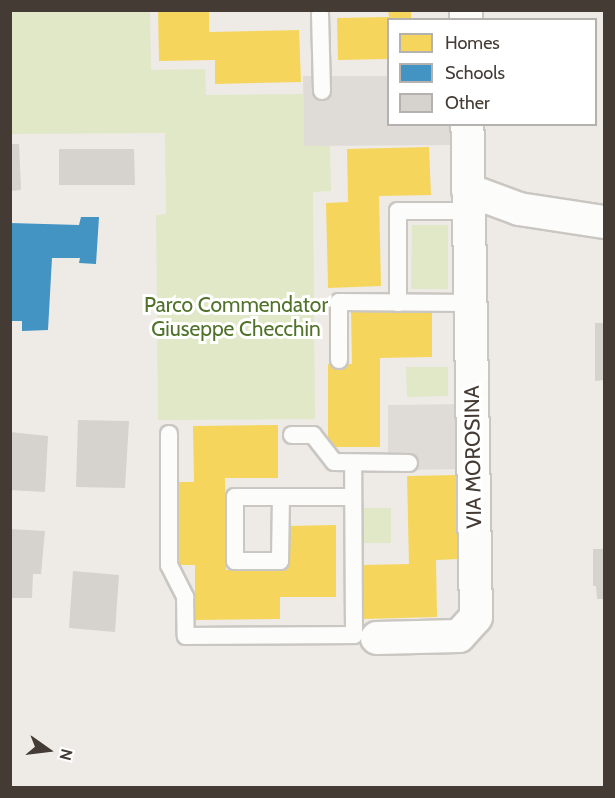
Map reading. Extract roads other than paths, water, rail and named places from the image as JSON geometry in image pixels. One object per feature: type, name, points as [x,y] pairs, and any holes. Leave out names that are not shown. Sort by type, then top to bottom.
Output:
[{"type":"street","name":"VIA MOROSINA","points":[[377,638],[459,636],[476,617],[467,126]]},
{"type":"street","points":[[469,200],[604,222]]},
{"type":"lane","points":[[320,14],[322,91]]},
{"type":"lane","points":[[398,303],[398,211],[469,200]]},
{"type":"lane","points":[[339,360],[339,302],[470,303]]},
{"type":"lane","points":[[169,434],[169,565],[186,597],[186,636],[354,634],[353,463]]},
{"type":"lane","points":[[292,435],[313,435],[334,462],[409,463]]},
{"type":"lane","points":[[281,497],[280,561],[235,561],[235,496],[353,498]]},
{"type":"park label","name":"Parco Commendator Giuseppe Checchin","points":[[236,317]]}]
